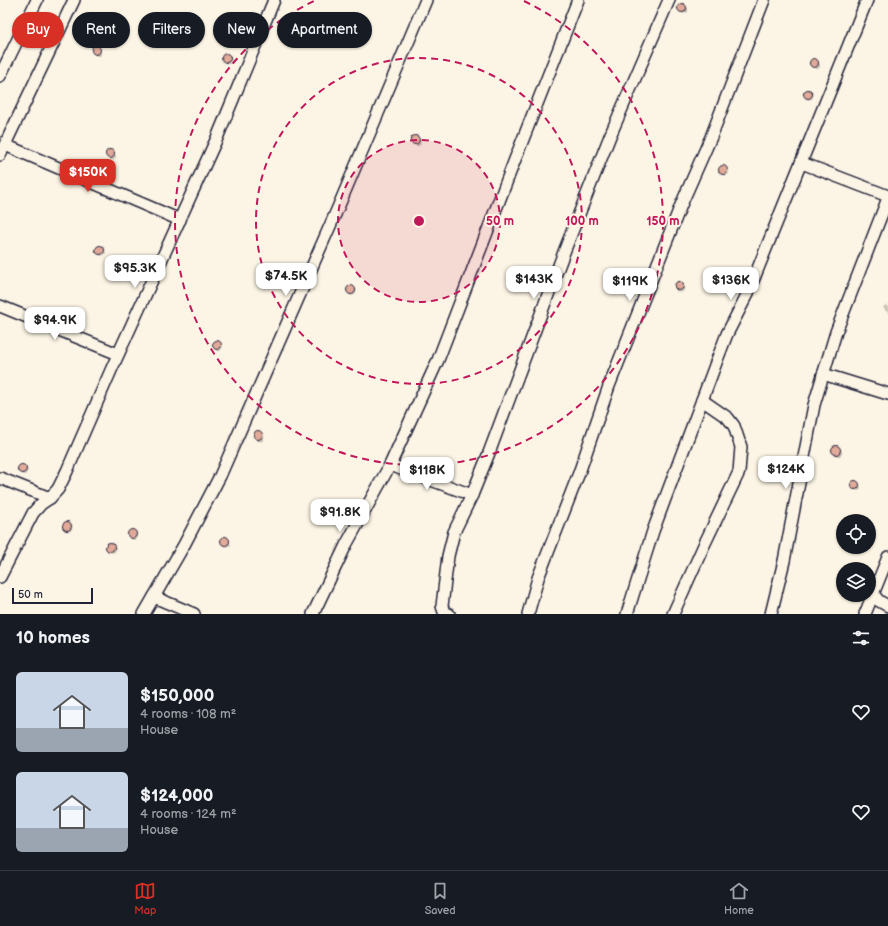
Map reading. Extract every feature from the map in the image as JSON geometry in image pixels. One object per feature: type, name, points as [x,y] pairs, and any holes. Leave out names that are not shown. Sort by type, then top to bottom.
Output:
[{"type":"street","points":[[0,76],[37,0]]},
{"type":"street","points":[[74,0],[2,150],[180,220]]},
{"type":"street","points":[[0,577],[32,513],[58,489],[67,471],[118,354],[217,138],[274,0]]},
{"type":"street","points":[[144,614],[188,538],[220,476],[337,210],[426,0]]},
{"type":"street","points":[[313,614],[346,545],[390,464],[438,360],[578,0]]},
{"type":"street","points":[[449,614],[444,612],[442,606],[448,556],[454,532],[472,495],[564,252],[610,136],[669,0]]},
{"type":"street","points":[[528,614],[543,564],[579,473],[610,386],[681,205],[711,137],[764,0]]},
{"type":"street","points":[[627,614],[653,530],[727,334],[748,293],[867,0]]},
{"type":"street","points":[[771,614],[786,553],[814,405],[836,332],[888,197],[802,163]]},
{"type":"street","points":[[0,306],[118,354]]},
{"type":"street","points":[[823,374],[888,394]]},
{"type":"street","points":[[673,614],[739,472],[741,447],[734,426],[728,418],[702,400]]},
{"type":"street","points":[[390,464],[472,495]]},
{"type":"street","points":[[0,478],[50,498]]},
{"type":"street","points":[[876,587],[888,557]]},
{"type":"street","points":[[154,597],[194,614]]},
{"type":"street","points":[[876,598],[888,606]]},
{"type":"street","points":[[866,614],[870,602]]},
{"type":"building","points":[[682,3],[687,8],[682,13],[677,8]]},
{"type":"building","points":[[92,48],[100,48],[100,52],[96,55],[91,50]]},
{"type":"building","points":[[226,53],[231,58],[226,63],[221,58]]},
{"type":"building","points":[[814,58],[819,63],[814,68],[809,63]]},
{"type":"building","points":[[808,89],[813,94],[808,99],[803,94]]},
{"type":"building","points":[[415,135],[420,140],[415,145],[410,140]]},
{"type":"building","points":[[110,149],[115,154],[110,159],[105,154]]},
{"type":"building","points":[[723,165],[728,170],[723,175],[718,170]]},
{"type":"building","points":[[100,245],[105,250],[100,255],[95,250]]},
{"type":"building","points":[[679,281],[684,286],[679,291],[674,286]]},
{"type":"building","points":[[351,285],[356,290],[351,295],[346,290]]},
{"type":"building","points":[[217,340],[222,345],[217,350],[212,345]]},
{"type":"building","points":[[258,430],[263,435],[258,440],[253,435]]},
{"type":"building","points":[[836,445],[841,450],[836,455],[831,450]]},
{"type":"building","points":[[22,464],[27,469],[22,474],[17,469]]},
{"type":"building","points":[[855,480],[860,485],[855,490],[850,485]]},
{"type":"building","points":[[67,521],[72,526],[67,531],[62,526]]},
{"type":"building","points":[[132,529],[137,534],[132,539],[127,534]]},
{"type":"building","points":[[225,536],[230,541],[225,546],[220,541]]},
{"type":"building","points":[[110,542],[115,547],[110,552],[105,547]]}]
